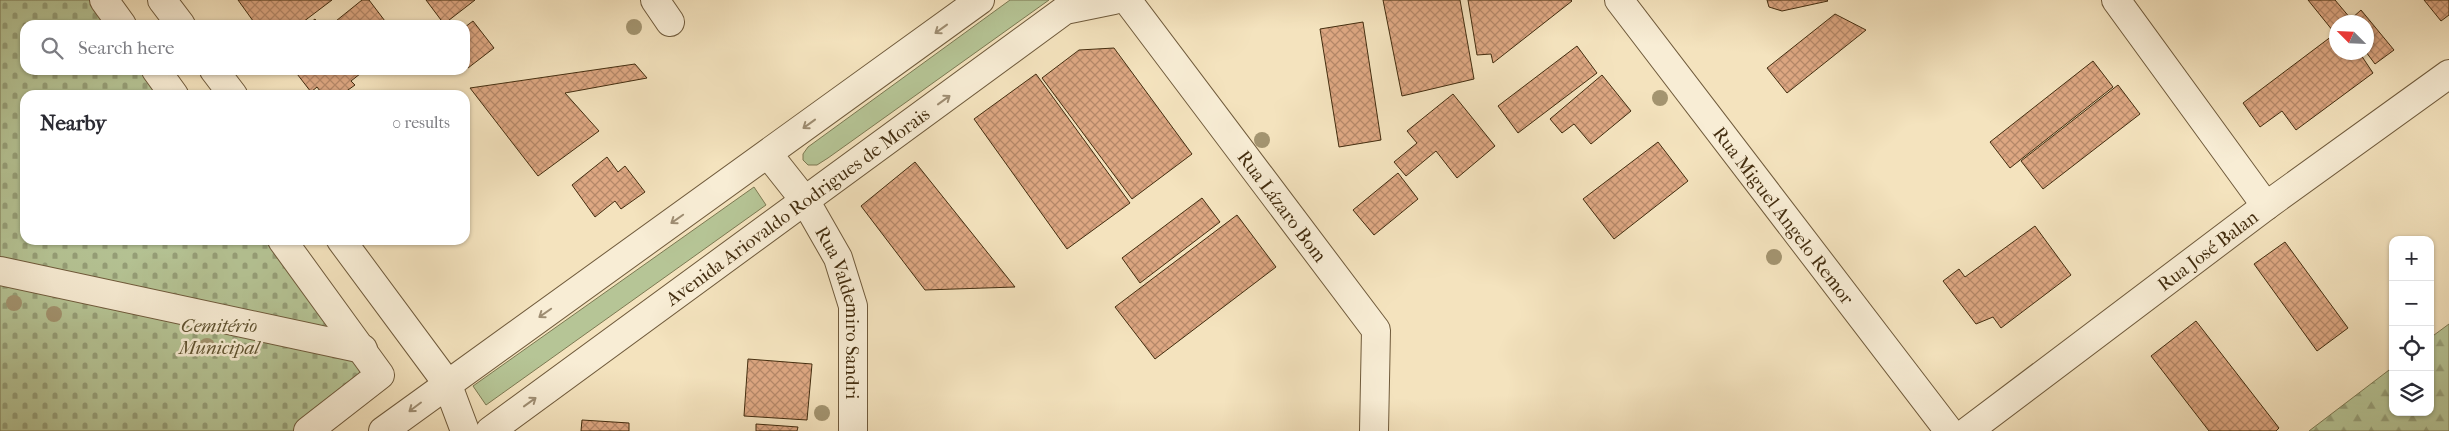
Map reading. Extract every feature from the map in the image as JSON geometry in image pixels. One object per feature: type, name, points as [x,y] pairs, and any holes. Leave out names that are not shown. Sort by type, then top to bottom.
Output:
[{"type":"street","points":[[104,0],[118,20]]},
{"type":"street","points":[[162,0],[177,20]]},
{"type":"street","points":[[655,0],[670,22]]},
{"type":"street","points":[[383,431],[980,0]]},
{"type":"street","name":"Avenida Ariovaldo Rodrigues de Morais","points":[[490,431],[806,202],[1065,10],[1114,0]]},
{"type":"street","name":"Rua Lázaro Bom","points":[[1127,0],[1376,330],[1374,431]]},
{"type":"street","name":"Rua Miguel Angelo Remor","points":[[1619,0],[1949,431]]},
{"type":"street","points":[[2116,0],[2266,206]]},
{"type":"street","name":"Rua José Balan","points":[[1968,431],[2266,206],[2449,74]]},
{"type":"street","points":[[160,75],[170,90]]},
{"type":"street","points":[[218,75],[229,90]]},
{"type":"street","name":"Rua Valdemiro Sandri","points":[[768,154],[806,202],[838,258],[853,306],[852,431]]},
{"type":"street","points":[[286,245],[363,349],[380,375],[308,431]]},
{"type":"street","points":[[345,245],[447,383],[465,431]]},
{"type":"street","points":[[0,272],[363,349]]},
{"type":"green space","name":"Cemitério Municipal","points":[[0,0],[108,0],[123,20],[20,20],[20,75],[164,75],[175,90],[20,90],[20,245],[291,245],[393,382],[328,431],[0,431]]},
{"type":"green space","points":[[1010,0],[1049,0],[828,158],[817,165],[808,165],[803,160],[803,154],[808,147]]},
{"type":"green space","points":[[754,187],[766,205],[486,405],[473,386]]},
{"type":"green space","points":[[2449,324],[2449,431],[2309,431],[2389,370],[2389,416],[2434,416],[2434,335]]},
{"type":"building","points":[[238,0],[332,0],[306,20],[252,20]]},
{"type":"building","points":[[362,0],[369,0],[384,20],[337,20]]},
{"type":"building","points":[[426,0],[475,0],[449,20],[441,20]]},
{"type":"building","points":[[1383,0],[1460,0],[1474,79],[1402,96]]},
{"type":"building","points":[[1468,0],[1572,1],[1493,63],[1491,54],[1477,55]]},
{"type":"building","points":[[1767,0],[1828,1],[1782,11],[1769,7]]},
{"type":"building","points":[[2308,0],[2335,0],[2348,15],[2329,15],[2329,26]]},
{"type":"building","points":[[2424,0],[2449,0],[2449,15],[2441,21]]},
{"type":"building","points":[[2361,10],[2365,15],[2355,15]]},
{"type":"building","points":[[1835,14],[1866,30],[1787,93],[1767,68]]},
{"type":"building","points":[[473,21],[494,48],[470,66],[470,23]]},
{"type":"building","points":[[1363,22],[1381,140],[1339,147],[1320,29]]},
{"type":"building","points":[[2374,26],[2394,50],[2375,64],[2372,60],[2374,60]]},
{"type":"building","points":[[2329,38],[2329,60],[2364,60],[2373,73],[2296,130],[2282,111],[2260,127],[2243,103]]},
{"type":"building","points":[[1577,46],[1597,73],[1518,133],[1498,106]]},
{"type":"building","points":[[1114,48],[1192,154],[1132,199],[1042,78],[1079,50]]},
{"type":"building","points":[[2093,61],[2113,87],[2010,168],[1990,142]]},
{"type":"building","points":[[635,64],[647,78],[565,93],[599,131],[538,176],[470,88]]},
{"type":"building","points":[[1036,74],[1130,203],[1067,249],[974,119]]},
{"type":"building","points":[[298,75],[359,75],[351,81],[355,85],[348,90],[319,90],[317,87],[309,90]]},
{"type":"building","points":[[1602,75],[1631,111],[1591,144],[1574,124],[1562,133],[1550,119]]},
{"type":"building","points":[[2118,85],[2140,114],[2043,189],[2021,161]]},
{"type":"building","points":[[1453,94],[1495,146],[1457,178],[1436,151],[1406,176],[1394,162],[1417,143],[1407,131]]},
{"type":"building","points":[[1658,142],[1688,181],[1614,239],[1583,199]]},
{"type":"building","points":[[607,157],[618,172],[625,166],[645,192],[621,209],[615,201],[595,217],[572,185]]},
{"type":"building","points":[[915,162],[1015,287],[925,290],[861,206]]},
{"type":"building","points":[[1398,173],[1418,199],[1374,235],[1353,210]]},
{"type":"building","points":[[1202,198],[1220,222],[1140,283],[1122,258]]},
{"type":"building","points":[[1237,215],[1276,267],[1155,359],[1115,307]]},
{"type":"building","points":[[2035,226],[2071,275],[2001,328],[1993,317],[1976,324],[1943,281],[1959,269],[1965,277]]},
{"type":"building","points":[[2285,242],[2348,328],[2317,351],[2254,264]]},
{"type":"building","points":[[2196,321],[2279,428],[2276,431],[2209,431],[2151,356]]},
{"type":"building","points":[[748,359],[812,364],[807,420],[744,416]]},
{"type":"building","points":[[582,420],[629,423],[629,431],[581,431]]},
{"type":"building","points":[[756,424],[798,427],[797,431],[756,431]]}]
